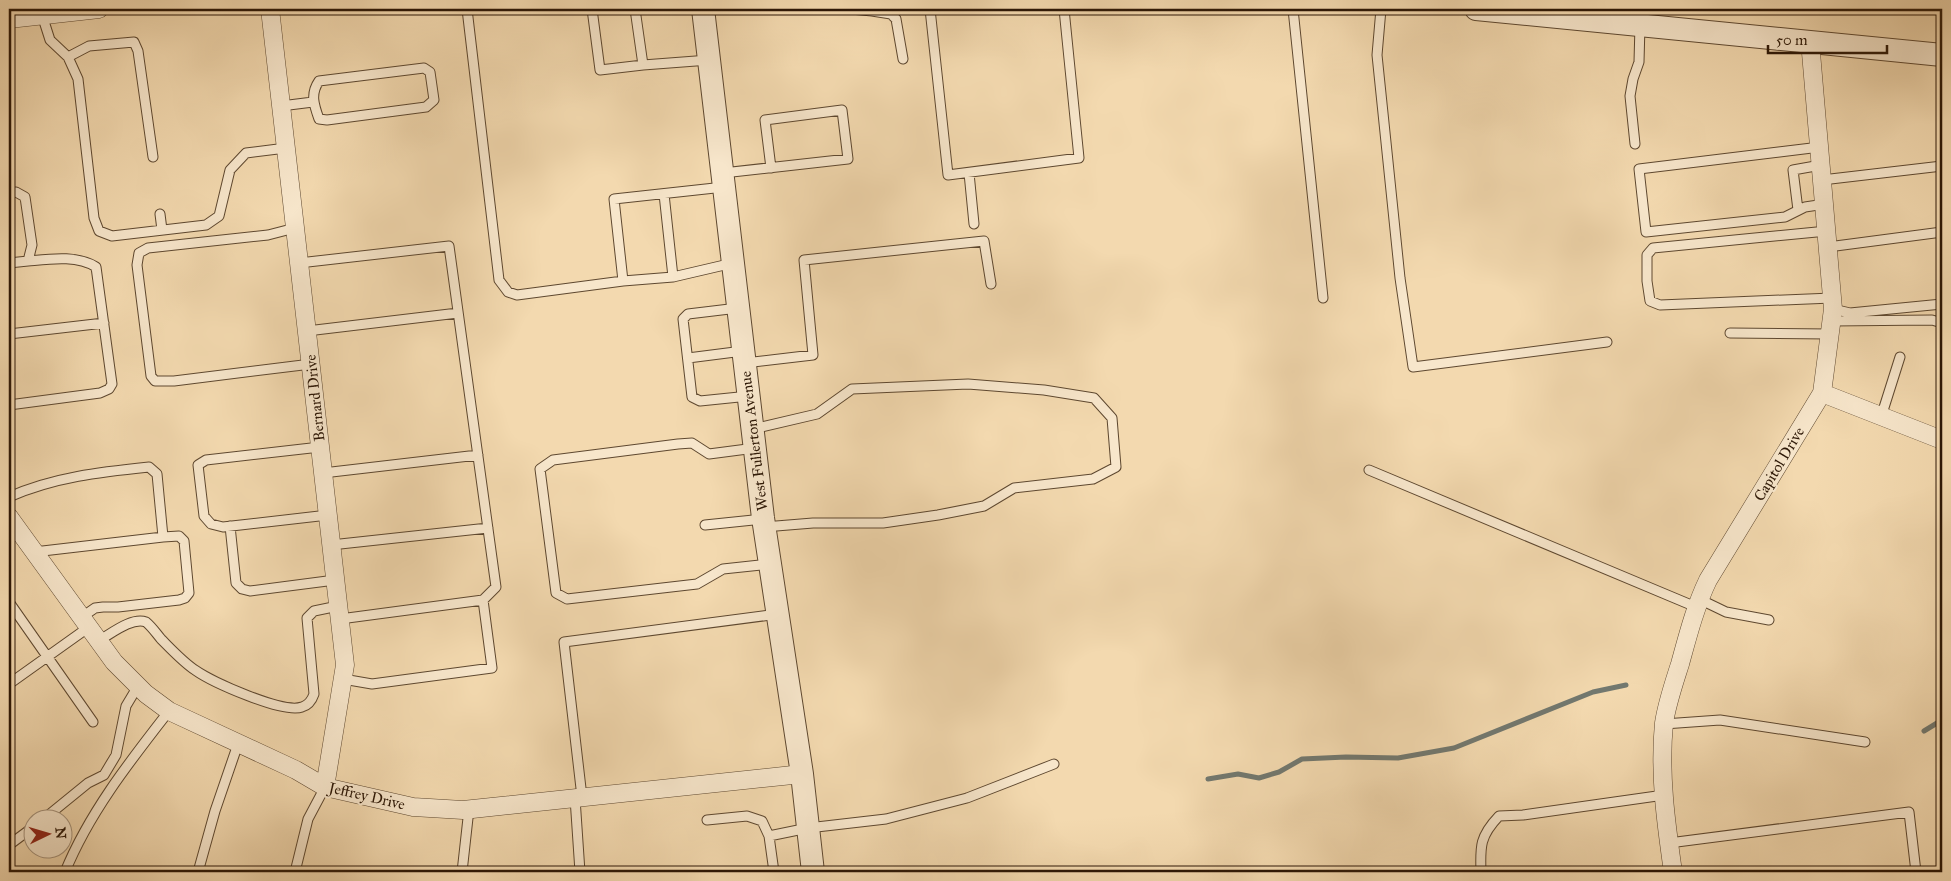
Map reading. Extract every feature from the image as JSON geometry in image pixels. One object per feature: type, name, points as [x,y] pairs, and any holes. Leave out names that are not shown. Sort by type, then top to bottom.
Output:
[{"type":"street","points":[[9,19],[71,10],[99,9]]},
{"type":"street","name":"Bernard Drive","points":[[270,9],[345,665],[325,787]]},
{"type":"street","name":"West Fullerton Avenue","points":[[703,9],[764,523],[802,774],[813,872]]},
{"type":"street","points":[[1476,9],[1516,11],[1942,55]]},
{"type":"street","name":"Capitol Drive","points":[[1672,872],[1664,795],[1664,724],[1698,603],[1708,580],[1822,393],[1832,316],[1825,204],[1810,42]]},
{"type":"street","points":[[1822,393],[1942,440]]},
{"type":"street","name":"Jeffrey Drive","points":[[9,517],[114,662],[138,686],[169,711],[296,770],[325,787],[413,807],[469,809],[802,774]]},
{"type":"lane","points":[[467,9],[499,280],[508,292],[517,295],[623,281],[673,277],[733,263]]},
{"type":"lane","points":[[592,9],[600,70],[709,60]]},
{"type":"lane","points":[[635,9],[643,65]]},
{"type":"lane","points":[[851,9],[872,10],[891,14],[896,19],[903,59]]},
{"type":"lane","points":[[930,9],[948,175],[1079,158],[1064,9]]},
{"type":"lane","points":[[1293,9],[1323,298]]},
{"type":"lane","points":[[1381,9],[1377,55],[1400,278],[1413,367],[1607,342]]},
{"type":"lane","points":[[42,15],[50,40],[68,58],[78,79],[94,218],[99,231],[112,236],[206,225],[219,216],[230,170],[246,153],[286,148]]},
{"type":"lane","points":[[1635,144],[1630,96],[1639,62],[1640,25]]},
{"type":"lane","points":[[68,58],[89,46],[134,42],[138,51],[153,157]]},
{"type":"lane","points":[[424,68],[430,72],[434,100],[426,107],[327,120],[319,118],[313,102],[315,86],[319,81],[424,68]]},
{"type":"lane","points":[[281,106],[313,102]]},
{"type":"lane","points":[[623,281],[614,199],[664,194],[771,168],[848,158],[842,110],[765,120],[771,168]]},
{"type":"lane","points":[[1820,147],[1640,169],[1646,232],[1785,217],[1805,207],[1825,204]]},
{"type":"lane","points":[[1798,210],[1793,170],[1822,173],[1942,166]]},
{"type":"lane","points":[[969,173],[974,224]]},
{"type":"lane","points":[[9,193],[16,192],[25,197],[32,245],[28,261]]},
{"type":"lane","points":[[664,194],[673,277]]},
{"type":"lane","points":[[160,214],[162,230]]},
{"type":"lane","points":[[295,228],[268,234],[148,248],[139,253],[137,265],[151,376],[155,381],[174,381],[311,364]]},
{"type":"lane","points":[[1942,232],[1653,248],[1647,255],[1647,281],[1650,301],[1660,305],[1832,316],[1932,320],[1942,323]]},
{"type":"lane","points":[[688,358],[813,355],[804,260],[984,241],[991,284]]},
{"type":"lane","points":[[9,684],[90,628],[127,625],[141,620],[149,625],[160,638],[195,670],[225,686],[284,708],[302,707],[310,703],[314,694],[306,623],[307,618],[314,611],[339,613],[483,600],[496,587],[449,246],[299,263]]},
{"type":"lane","points":[[9,263],[74,260],[87,261],[96,267],[112,384],[109,389],[100,393],[9,405]]},
{"type":"lane","points":[[1730,333],[1850,313],[1942,304]]},
{"type":"lane","points":[[738,308],[688,314],[683,319],[692,397],[700,402],[749,396]]},
{"type":"lane","points":[[307,330],[458,313]]},
{"type":"lane","points":[[9,334],[104,322]]},
{"type":"lane","points":[[1881,416],[1900,357]]},
{"type":"lane","points":[[705,525],[883,523],[984,506],[1014,488],[1093,479],[1116,467],[1112,418],[1094,398],[1044,390],[968,384],[852,389],[817,414],[709,454],[692,443],[678,444],[553,460],[540,469],[556,594],[567,599],[697,584],[723,570],[770,564]]},
{"type":"lane","points":[[320,446],[206,460],[198,465],[204,516],[211,524],[230,526],[328,515]]},
{"type":"lane","points":[[323,473],[478,455]]},
{"type":"lane","points":[[9,497],[64,478],[149,467],[157,474],[163,537]]},
{"type":"lane","points":[[1369,470],[1698,603],[1726,612],[1769,620]]},
{"type":"lane","points":[[230,526],[236,583],[242,589],[250,591],[336,580]]},
{"type":"lane","points":[[331,545],[488,528]]},
{"type":"lane","points":[[34,552],[163,537],[179,536],[184,541],[189,593],[185,598],[118,607],[95,608],[90,628]]},
{"type":"lane","points":[[343,679],[372,684],[492,668],[483,600]]},
{"type":"lane","points":[[9,602],[93,722]]},
{"type":"lane","points":[[580,872],[578,797],[564,642],[778,614]]},
{"type":"lane","points":[[57,808],[88,783],[104,775],[116,755],[126,706],[138,686]]},
{"type":"lane","points":[[65,872],[78,842],[94,816],[142,745],[169,711]]},
{"type":"lane","points":[[1664,724],[1720,720],[1865,742]]},
{"type":"lane","points":[[198,872],[215,811],[238,744]]},
{"type":"lane","points":[[769,836],[808,828],[886,819],[967,798],[1054,764]]},
{"type":"lane","points":[[295,872],[308,820],[325,787]]},
{"type":"lane","points":[[1481,872],[1480,846],[1487,829],[1499,816],[1523,815],[1664,795]]},
{"type":"lane","points":[[462,872],[469,809]]},
{"type":"lane","points":[[1669,843],[1909,812],[1916,872]]},
{"type":"lane","points":[[707,820],[747,816],[762,821],[769,836],[774,872]]},
{"type":"lane","points":[[9,845],[22,835]]},
{"type":"waterway","points":[[1208,779],[1238,774],[1259,778],[1279,772],[1302,759],[1346,757],[1398,758],[1454,748],[1593,692],[1626,685]]},
{"type":"waterway","points":[[1924,731],[1942,720]]}]
